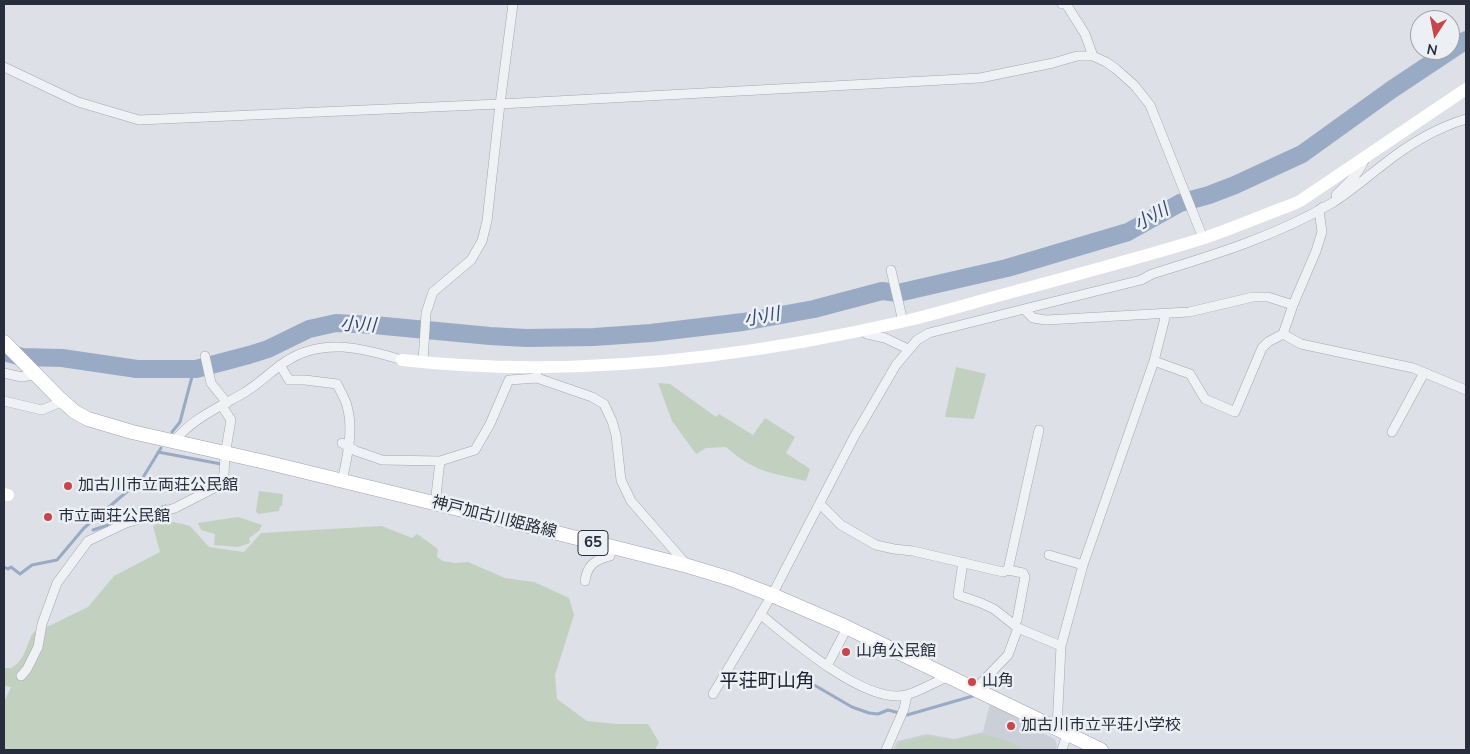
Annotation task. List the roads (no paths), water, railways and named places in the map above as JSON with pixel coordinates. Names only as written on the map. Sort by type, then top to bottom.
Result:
[{"type":"main road","name":"神戸加古川姫路線","points":[[4,342],[63,401],[75,412],[88,419],[132,432],[688,566],[730,579],[848,628],[946,677],[1101,750]]},
{"type":"street","points":[[423,362],[426,313],[434,292],[471,260],[482,241],[487,220],[513,4]]},
{"type":"street","points":[[1062,4],[1066,4],[1085,34],[1093,56]]},
{"type":"street","points":[[4,67],[78,102],[139,120],[500,104],[980,78],[1053,63],[1077,56],[1093,56],[1120,72],[1134,85],[1150,105],[1203,238]]},
{"type":"street","points":[[174,442],[182,430],[248,391],[280,365],[298,354],[334,346],[365,349],[402,360],[537,372],[731,353],[903,322],[1203,238],[1300,201],[1463,94]]},
{"type":"street","points":[[713,694],[772,595],[854,437],[896,365],[917,340],[929,333],[1140,280],[1152,274],[1278,231],[1319,210],[1356,186],[1399,153],[1446,125],[1466,119]]},
{"type":"street","points":[[1319,210],[1352,179],[1362,166],[1365,157]]},
{"type":"street","points":[[1154,361],[1190,374],[1205,400],[1235,412],[1262,348],[1268,342],[1283,334],[1322,232],[1319,210]]},
{"type":"street","points":[[891,270],[903,322]]},
{"type":"street","points":[[1024,309],[1032,318],[1046,320],[1166,314],[1209,309],[1253,297],[1268,297],[1293,304]]},
{"type":"street","points":[[1062,750],[1061,646],[1083,565],[1154,361],[1166,314]]},
{"type":"street","points":[[862,330],[867,334],[885,338],[908,349]]},
{"type":"street","points":[[1283,334],[1301,344],[1391,363],[1424,373],[1466,390]]},
{"type":"street","points":[[21,676],[27,669],[38,647],[42,624],[57,583],[88,541],[126,523],[175,508],[216,487],[224,474],[225,453],[231,420],[211,383],[205,356]]},
{"type":"street","points":[[280,365],[289,380],[337,384],[347,405],[346,445],[342,482]]},
{"type":"street","points":[[346,445],[382,460],[440,461],[475,450],[498,407],[508,380],[537,372],[592,396],[604,404],[616,435],[621,480],[631,501],[688,566]]},
{"type":"street","points":[[1392,432],[1424,373]]},
{"type":"street","points":[[4,374],[28,377],[37,374]]},
{"type":"street","points":[[4,401],[42,410],[63,401]]},
{"type":"street","points":[[1008,570],[1039,430]]},
{"type":"street","points":[[435,504],[440,461]]},
{"type":"street","points":[[820,504],[841,525],[876,545],[913,551],[1003,572],[1008,570],[1022,574],[1025,577],[1016,626],[1008,655],[981,683],[977,691]]},
{"type":"street","points":[[585,581],[589,567],[598,559],[610,556],[611,547]]},
{"type":"street","points":[[1049,555],[1083,565]]},
{"type":"street","points":[[963,562],[958,595],[994,609],[1016,626],[1061,646]]},
{"type":"street","points":[[760,614],[814,658],[865,688],[886,695],[907,695],[946,677]]},
{"type":"street","points":[[827,666],[848,628]]},
{"type":"street","points":[[886,750],[902,713],[907,695]]},
{"type":"waterway","name":"小川","points":[[4,352],[22,357],[62,358],[137,369],[196,369],[268,349],[309,329],[336,323],[526,338],[594,337],[651,333],[743,322],[814,309],[882,291],[898,293],[1007,268],[1128,232],[1180,203],[1235,185],[1302,154],[1391,90],[1466,40]]},
{"type":"waterway","points":[[172,432],[180,422],[194,369]]},
{"type":"waterway","points":[[4,567],[8,569],[11,567],[20,574],[32,565],[57,560],[84,528],[142,479],[161,448]]},
{"type":"waterway","points":[[158,452],[221,464]]},
{"type":"waterway","points":[[141,514],[166,506]]},
{"type":"waterway","points":[[93,530],[123,520]]},
{"type":"waterway","points":[[809,682],[852,707],[878,714],[888,710],[907,715],[973,696]]},
{"type":"place","name":"加古川市立両荘公民館","points":[[68,486]]},
{"type":"place","name":"市立両荘公民館","points":[[48,517]]},
{"type":"place","name":"山角公民館","points":[[846,652]]},
{"type":"place","name":"山角","points":[[972,682]]},
{"type":"place","name":"加古川市立平荘小学校","points":[[1011,726]]},
{"type":"district","name":"平荘町山角","points":[[767,682]]}]
